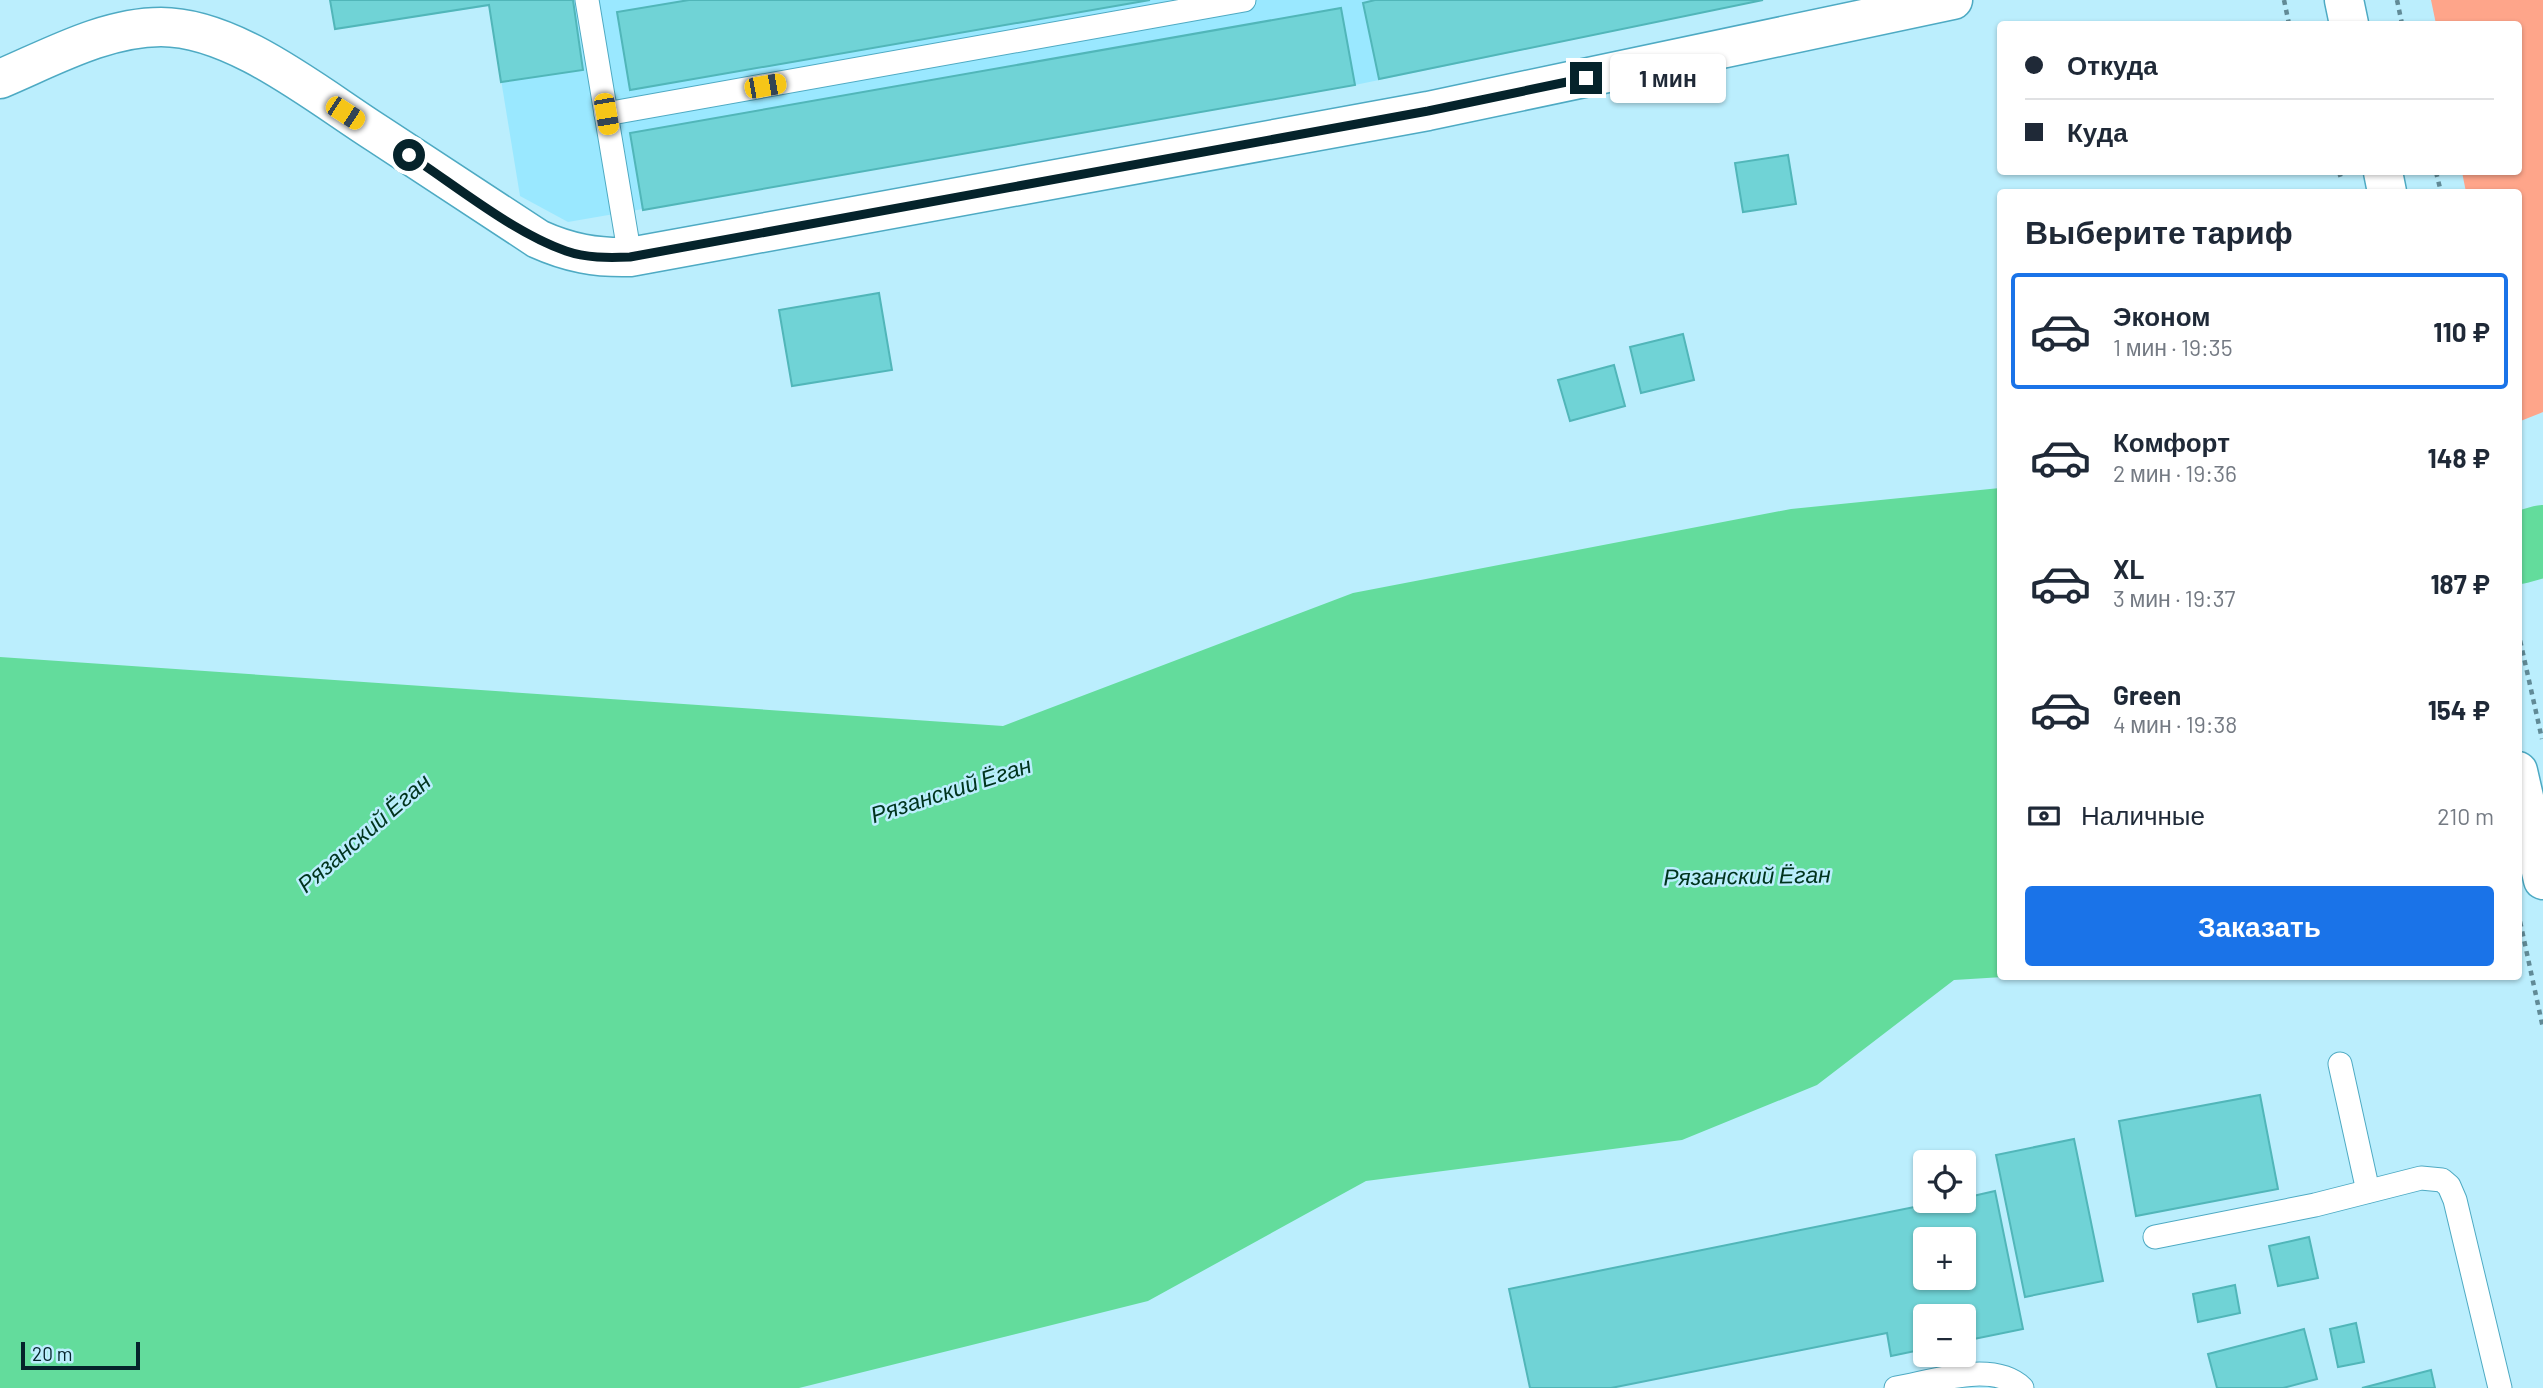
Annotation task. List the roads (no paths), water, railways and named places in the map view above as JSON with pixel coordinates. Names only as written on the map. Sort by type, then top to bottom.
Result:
[{"type":"street","points":[[0,79],[87,42],[120,33],[162,27],[202,34],[249,53],[281,72],[538,239],[568,252],[602,258],[630,257],[1428,111],[1953,0]]},
{"type":"street","points":[[2344,0],[2348,21]]},
{"type":"street","points":[[2522,788],[2543,880]]},
{"type":"lane","points":[[587,0],[630,257]]},
{"type":"lane","points":[[606,114],[1244,0]]},
{"type":"lane","points":[[2340,1064],[2368,1191]]},
{"type":"lane","points":[[2155,1237],[2431,1177],[2449,1186],[2500,1388]]},
{"type":"lane","points":[[1896,1388],[1981,1374],[2013,1379],[2022,1388]]},
{"type":"water","points":[[1997,488],[1997,977],[1954,980],[1817,1085],[1682,1140],[1366,1181],[1148,1301],[799,1388],[0,1388],[0,657],[1003,726],[1353,593],[1791,509]]},
{"type":"waterway","name":"Рязанский Ёган","points":[[2522,547],[2543,541]]}]
